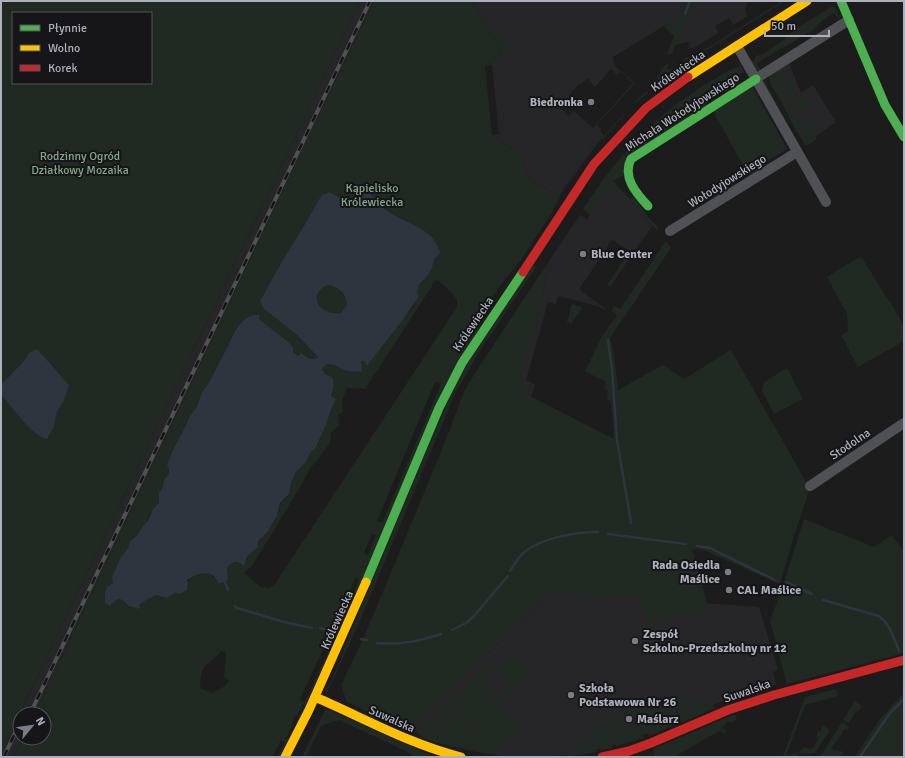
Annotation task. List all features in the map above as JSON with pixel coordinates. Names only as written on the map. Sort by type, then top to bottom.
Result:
[{"type":"street","name":"Królewiecka","points":[[285,757],[315,697],[358,602],[439,408],[462,362],[594,164],[646,108],[682,80],[807,1]]},
{"type":"street","points":[[841,1],[885,104],[904,137]]},
{"type":"street","name":"Michała Wołodyjowskiego","points":[[648,206],[635,191],[627,170],[628,163],[636,155],[848,20]]},
{"type":"street","points":[[737,46],[758,78],[797,152],[826,202]]},
{"type":"street","name":"Wołodyjowskiego","points":[[670,232],[797,152]]},
{"type":"street","name":"Stodolna","points":[[810,486],[904,423]]},
{"type":"street","name":"Suwalska","points":[[602,757],[630,754],[651,743],[728,710],[774,694],[904,660]]},
{"type":"street","name":"Suwalska","points":[[315,697],[406,739],[431,749],[461,757]]},
{"type":"shaded area","points":[[360,1],[374,1],[311,130],[39,706],[23,706]]},
{"type":"shaded area","points":[[472,1],[687,1],[682,14],[692,1],[748,1],[745,10],[748,16],[733,25],[729,18],[715,26],[719,33],[695,47],[688,49],[690,43],[688,42],[675,45],[672,54],[667,54],[674,36],[664,26],[613,57],[615,66],[635,83],[597,125],[602,130],[600,131],[604,135],[598,143],[595,141],[593,142],[595,144],[558,197],[527,176],[523,158],[492,135],[499,134],[492,65],[485,66],[502,53]],"holes":[[[611,69],[617,75],[621,72],[633,83],[593,128],[574,111],[569,116],[560,108],[580,83],[582,84],[588,78],[595,87]]]},
{"type":"shaded area","points":[[789,63],[801,93],[813,85],[836,122],[806,143],[770,80],[773,73]]},
{"type":"shaded area","points":[[356,184],[364,189],[386,210],[426,232],[437,244],[440,253],[434,259],[433,266],[427,276],[419,284],[417,293],[419,296],[402,321],[367,366],[364,361],[361,361],[362,371],[347,371],[330,364],[324,366],[322,370],[325,374],[332,377],[334,384],[331,396],[336,399],[326,425],[316,447],[310,453],[306,462],[296,472],[291,483],[289,494],[280,503],[277,516],[268,531],[258,542],[258,547],[247,557],[244,566],[237,562],[231,564],[227,568],[228,579],[221,583],[218,583],[216,578],[209,574],[204,573],[195,575],[187,580],[187,590],[180,594],[175,593],[167,598],[156,595],[139,605],[140,608],[138,609],[129,606],[119,599],[110,606],[105,603],[105,592],[107,587],[113,583],[112,577],[114,572],[121,557],[128,548],[130,541],[138,534],[148,521],[153,509],[159,503],[159,493],[162,489],[164,480],[169,473],[167,465],[172,452],[188,419],[197,406],[202,392],[208,384],[240,324],[248,317],[259,315],[259,319],[286,340],[293,347],[293,352],[298,356],[301,353],[311,359],[318,357],[297,335],[264,309],[260,301],[322,195],[329,192],[341,198],[353,200],[357,192],[351,187]],"holes":[[[330,285],[342,292],[346,301],[347,305],[341,313],[328,312],[319,306],[317,301],[319,291],[325,286]]]},
{"type":"shaded area","points":[[611,185],[652,226],[633,253],[612,240],[580,288],[581,291],[605,308],[604,310],[597,306],[558,296],[556,304],[548,302],[526,380],[535,385],[531,397],[527,395],[519,376],[543,293],[549,261],[580,215],[587,219],[601,197]]},
{"type":"shaded area","points":[[37,349],[69,385],[64,401],[57,411],[54,426],[47,439],[41,437],[28,427],[1,394],[1,385],[25,360],[29,353]]},
{"type":"shaded area","name":"Zespół Szkolno-Przedszkolny nr 12","points":[[692,549],[707,603],[759,607],[778,670],[773,672],[776,685],[739,694],[627,742],[582,753],[555,756],[502,756],[449,746],[423,738],[412,727],[551,592],[559,592]]},
{"type":"shaded area","points":[[12,730],[12,746],[19,746],[14,757],[1,757],[1,753]]},
{"type":"green space","name":"Rodzinny Ogród Działkowy Mozaika","points":[[1,1],[360,1],[23,706],[12,706],[12,730],[1,753]]},
{"type":"green space","name":"Kąpielisko Królewiecka","points":[[374,1],[472,1],[502,53],[485,66],[492,135],[523,158],[527,176],[558,197],[595,144],[593,142],[595,141],[598,143],[564,189],[551,214],[521,260],[502,283],[486,307],[487,308],[479,328],[345,621],[305,705],[303,704],[292,722],[293,724],[286,738],[288,739],[279,757],[277,757],[285,742],[281,740],[272,757],[14,757],[19,746],[52,746],[52,706],[39,706],[311,130]],"holes":[[[329,192],[341,198],[434,263],[428,274],[419,284],[414,305],[368,365],[364,361],[361,361],[360,372],[347,371],[330,364],[324,366],[322,370],[325,374],[332,377],[331,396],[336,399],[326,425],[318,444],[310,453],[306,462],[296,472],[291,483],[288,497],[281,504],[274,522],[258,546],[248,557],[244,566],[237,562],[231,564],[227,568],[225,582],[222,583],[206,572],[196,575],[190,579],[180,594],[175,593],[167,598],[156,595],[139,605],[119,599],[110,606],[106,603],[106,592],[108,587],[113,583],[112,577],[121,557],[128,548],[132,538],[138,534],[159,503],[159,493],[162,489],[164,480],[169,473],[167,465],[172,452],[233,334],[243,320],[253,315],[259,315],[259,319],[286,340],[293,352],[298,356],[301,353],[312,359],[318,357],[297,335],[264,309],[260,301],[318,201],[325,193]],[[436,280],[442,284],[457,300],[457,307],[275,584],[269,588],[261,587],[244,573],[251,567],[309,470],[325,450],[331,440],[332,432],[339,426],[338,415],[343,411],[342,401],[347,388],[365,389]],[[435,382],[441,384],[382,523],[377,521]],[[372,534],[376,535],[368,555],[364,553]],[[355,578],[359,579],[344,618],[340,617]],[[327,641],[334,641],[305,701],[303,702],[300,699]],[[221,651],[226,652],[224,677],[229,681],[225,686],[212,693],[200,688],[201,676],[205,666]]]},
{"type":"green space","points":[[687,1],[694,1],[679,43],[681,44],[675,45],[672,54],[668,55],[667,54],[674,36],[664,26],[682,15]]},
{"type":"green space","points":[[782,1],[785,1],[682,66],[655,86],[662,68],[669,62],[667,69],[678,67],[685,58],[698,54]]},
{"type":"green space","points":[[831,7],[835,7],[840,19],[833,13],[813,30],[757,63],[761,71],[756,69],[751,62],[756,56],[763,54],[784,40],[794,30]]},
{"type":"green space","points":[[500,32],[508,44],[509,49],[504,52],[494,37]]},
{"type":"green space","points":[[741,66],[744,72],[717,86],[702,98],[707,106],[628,157],[625,153],[645,131],[667,112],[703,86],[728,71]]},
{"type":"green space","points":[[780,67],[782,69],[786,104],[795,117],[801,122],[810,126],[816,135],[816,140],[806,146],[769,80],[770,74]]},
{"type":"green space","points":[[787,79],[793,88],[796,97],[809,100],[812,108],[800,113],[790,103],[786,84]]},
{"type":"green space","points":[[764,81],[766,82],[794,135],[764,84]]},
{"type":"green space","points":[[752,86],[787,149],[763,164],[765,167],[749,177],[713,111]]},
{"type":"green space","points":[[647,91],[648,93],[634,104],[603,139],[601,139],[641,96]]},
{"type":"green space","points":[[623,154],[627,158],[624,175],[613,181],[630,199],[634,196],[647,216],[658,227],[657,230],[611,186],[601,197],[590,215],[583,209]]},
{"type":"green space","points":[[666,241],[671,248],[610,338],[614,354],[618,390],[663,365],[684,379],[731,350],[809,487],[809,492],[794,535],[780,584],[703,550],[692,549],[708,608],[647,623],[641,598],[551,592],[408,731],[347,702],[341,685],[364,637],[447,437],[464,391],[549,261],[543,293],[520,376],[528,395],[614,439],[611,402],[607,399],[608,391],[604,389],[606,382],[585,371],[602,336],[617,315],[611,311],[614,306],[620,309]]},
{"type":"green space","points":[[861,256],[891,303],[904,327],[904,341],[858,367],[841,335],[848,331],[847,314],[827,277]]},
{"type":"green space","points":[[626,257],[629,259],[610,287],[607,285]]},
{"type":"green space","points":[[533,265],[536,267],[478,354],[455,394],[362,616],[326,695],[325,689],[330,683],[341,658],[340,657],[428,447],[461,373]]},
{"type":"green space","points":[[330,285],[340,290],[346,298],[348,305],[341,313],[328,312],[319,306],[317,301],[319,291],[325,286]]},
{"type":"green space","points":[[572,304],[581,307],[581,310],[571,324],[567,322]]},
{"type":"green space","points":[[787,368],[803,399],[774,414],[762,391],[764,382]]},
{"type":"green space","points":[[804,519],[874,547],[892,535],[904,552],[904,653],[787,684],[770,621],[783,586]]},
{"type":"green space","points":[[513,655],[530,673],[510,693],[507,689],[513,683],[499,669]]},
{"type":"green space","points":[[487,664],[493,670],[424,737],[418,731]]},
{"type":"green space","points":[[485,679],[493,687],[492,689],[510,708],[508,710],[480,684]]},
{"type":"green space","points":[[478,687],[519,729],[495,752],[454,710]]},
{"type":"green space","points":[[836,689],[838,696],[805,705],[786,756],[797,754],[797,757],[783,757],[805,697]]},
{"type":"green space","points":[[904,693],[904,757],[855,757],[880,719]]},
{"type":"green space","points":[[670,700],[676,724],[650,736],[623,718],[619,712],[637,705]]},
{"type":"green space","points":[[674,700],[702,703],[715,708],[681,723]]},
{"type":"green space","points":[[855,701],[862,706],[858,712],[856,711],[849,723],[843,720]]},
{"type":"green space","points":[[327,709],[435,757],[412,757],[412,754],[339,720],[321,726],[306,757],[302,757],[325,710]]},
{"type":"green space","points":[[735,714],[737,718],[733,723],[727,721],[722,728],[727,731],[724,735],[721,730],[674,757],[655,757],[653,749]]},
{"type":"green space","points":[[452,715],[459,717],[495,754],[449,746],[427,739],[447,718]]},
{"type":"green space","points":[[603,720],[610,735],[612,748],[601,750],[588,731]]},
{"type":"green space","points":[[619,720],[644,738],[616,746],[612,723]]},
{"type":"green space","points":[[842,722],[849,727],[847,730],[845,729],[831,749],[844,752],[840,757],[820,757]]},
{"type":"green space","points":[[823,725],[830,730],[815,753],[799,754],[803,747],[811,749],[812,747],[814,748],[818,738],[816,737],[818,731],[820,732]]},
{"type":"green space","points":[[585,734],[597,752],[565,757]]},
{"type":"waterway","points":[[685,14],[690,1]]},
{"type":"waterway","points":[[608,340],[612,370],[617,440],[631,523]]},
{"type":"waterway","points":[[510,571],[523,553],[539,543],[568,535],[598,532]]},
{"type":"waterway","points":[[608,534],[686,544]]},
{"type":"waterway","points":[[697,546],[710,548],[775,580]]},
{"type":"waterway","points":[[452,630],[466,623],[474,616],[508,576]]},
{"type":"waterway","points":[[225,582],[228,590]]},
{"type":"waterway","points":[[786,582],[812,594]]},
{"type":"waterway","points":[[823,600],[879,616],[889,627],[899,651]]},
{"type":"waterway","points":[[235,606],[237,608],[284,622],[312,628]]},
{"type":"waterway","points":[[320,628],[335,632]]},
{"type":"waterway","points":[[377,643],[410,642],[441,634]]},
{"type":"waterway","points":[[361,639],[367,640]]},
{"type":"waterway","points":[[860,757],[890,713],[904,699]]},
{"type":"railway","points":[[34,706],[370,1]]},
{"type":"railway","points":[[4,757],[12,740]]},
{"type":"traffic: fast","points":[[841,1],[885,105],[904,137]]},
{"type":"traffic: fast","points":[[648,206],[639,196],[629,178],[628,172],[631,159],[756,79]]},
{"type":"traffic: fast","points":[[366,582],[439,408],[462,363],[523,272]]},
{"type":"traffic: slow","points":[[688,77],[807,1]]},
{"type":"traffic: slow","points":[[285,757],[309,710],[366,582]]},
{"type":"traffic: slow","points":[[315,697],[405,738],[442,752],[461,757]]},
{"type":"traffic: jam","points":[[523,272],[594,164],[646,108],[688,77]]},
{"type":"traffic: jam","points":[[602,757],[629,751],[728,710],[774,695],[904,660]]},
{"type":"place","name":"Biedronka","points":[[591,102]]},
{"type":"place","name":"Blue Center","points":[[583,254]]},
{"type":"place","name":"Rada Osiedla Maślice","points":[[728,572]]},
{"type":"place","name":"CAL Maślice","points":[[729,590]]},
{"type":"place","name":"Zespół Szkolno-Przedszkolny nr 12","points":[[635,641]]},
{"type":"place","name":"Szkoła Podstawowa Nr 26","points":[[571,695]]},
{"type":"place","name":"Maślarz","points":[[629,719]]}]
